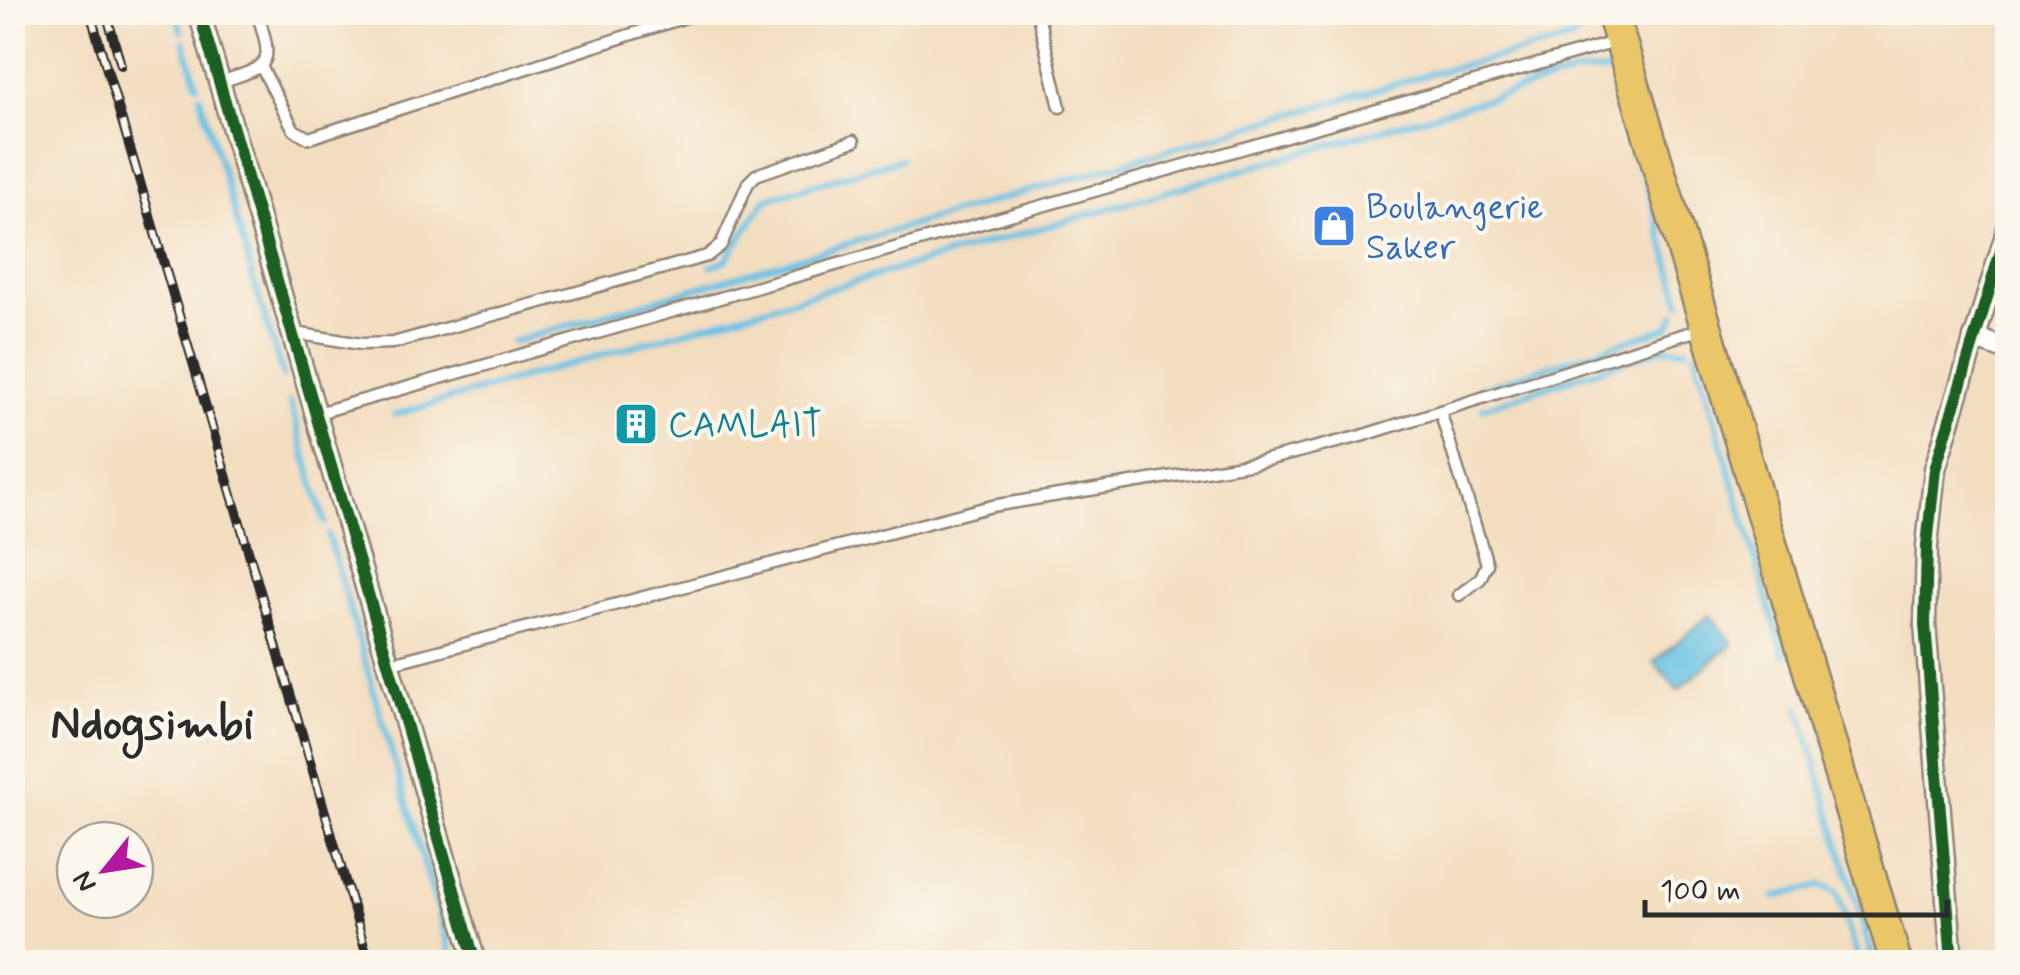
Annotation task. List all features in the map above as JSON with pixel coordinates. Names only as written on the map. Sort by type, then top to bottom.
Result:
[{"type":"main road","points":[[1616,26],[1896,962]]},
{"type":"street","points":[[199,12],[296,333],[475,962]]},
{"type":"street","points":[[1952,962],[1925,624],[1926,546],[1935,469],[2008,228]]},
{"type":"street","points":[[1974,338],[2008,350]]},
{"type":"lane","points":[[220,82],[262,68],[270,51],[257,12]]},
{"type":"lane","points":[[262,68],[294,130],[309,138],[701,12]]},
{"type":"lane","points":[[1037,12],[1060,107]]},
{"type":"lane","points":[[318,413],[1616,26]]},
{"type":"lane","points":[[296,333],[361,344],[393,343],[707,256],[722,245],[748,182],[756,175],[854,141]]},
{"type":"lane","points":[[388,664],[917,524],[1036,498],[1254,463],[1707,327]]},
{"type":"lane","points":[[1440,410],[1487,564],[1480,578],[1459,595]]},
{"type":"water","points":[[1710,615],[1733,643],[1678,690],[1654,662]]},
{"type":"waterway","points":[[176,12],[182,32]]},
{"type":"waterway","points":[[512,342],[1432,73],[1570,40],[1596,21]]},
{"type":"waterway","points":[[184,41],[197,84]]},
{"type":"waterway","points":[[394,415],[1581,72],[1614,72],[1681,302]]},
{"type":"waterway","points":[[200,95],[217,153]]},
{"type":"waterway","points":[[219,159],[250,267]]},
{"type":"waterway","points":[[711,266],[726,260],[766,199],[901,159]]},
{"type":"waterway","points":[[251,273],[283,376]]},
{"type":"waterway","points":[[1479,389],[1669,327],[1676,313]]},
{"type":"waterway","points":[[1482,408],[1663,348],[1686,349]]},
{"type":"waterway","points":[[1695,352],[1784,656]]},
{"type":"waterway","points":[[290,402],[325,523]]},
{"type":"waterway","points":[[328,535],[453,962]]},
{"type":"waterway","points":[[1799,707],[1874,962]]},
{"type":"waterway","points":[[1775,897],[1822,885],[1837,892],[1859,962]]},
{"type":"railway","points":[[90,12],[369,962]]},
{"type":"railway","points":[[106,12],[121,65]]},
{"type":"cycle path","points":[[199,12],[475,962]]},
{"type":"cycle path","points":[[1952,962],[1925,624],[1927,546],[1935,469],[2008,228]]},
{"type":"place","name":"Boulangerie Saker","points":[[1334,226]]},
{"type":"place","name":"CAMLAIT","points":[[636,424]]},
{"type":"district","name":"Ndogsimbi","points":[[152,722]]}]
